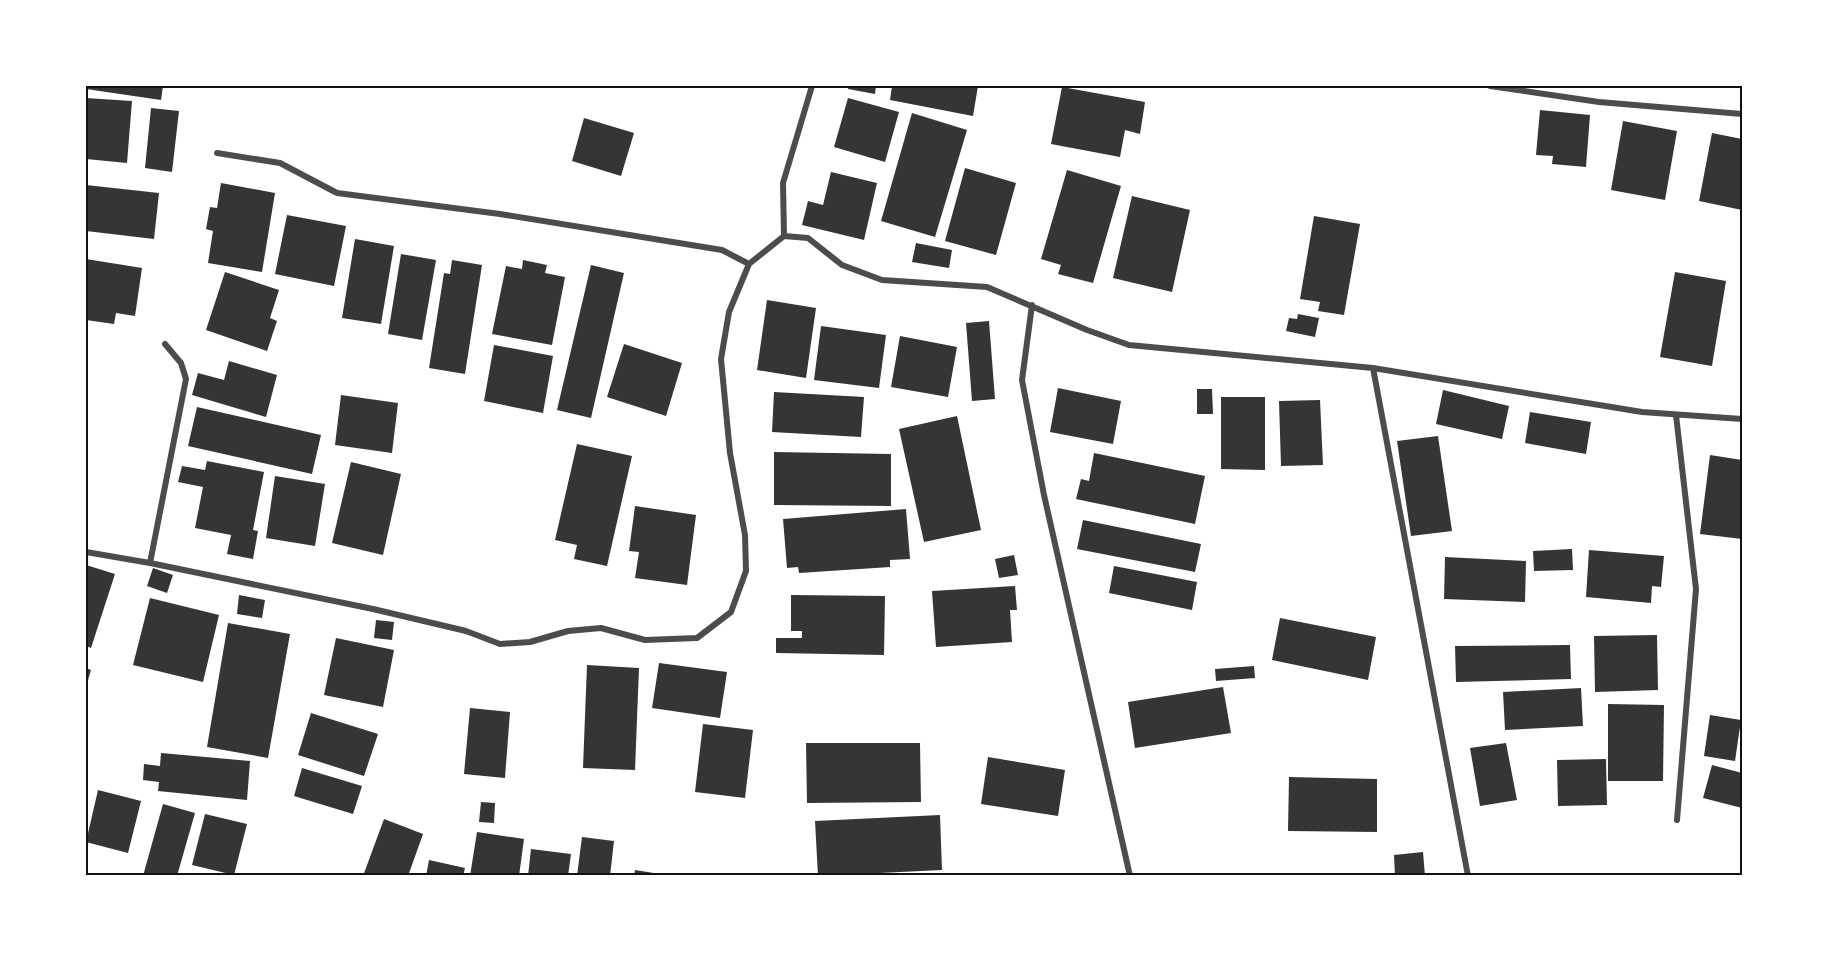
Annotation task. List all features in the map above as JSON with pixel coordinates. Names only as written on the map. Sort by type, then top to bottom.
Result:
[{"type":"street","points":[[784,236],[783,183],[812,86]]},
{"type":"street","points":[[1490,86],[1599,102],[1743,114]]},
{"type":"street","points":[[217,153],[280,163],[337,193],[500,214],[722,250],[749,264]]},
{"type":"street","points":[[86,552],[373,609],[466,631],[500,644],[530,642],[568,631],[601,628],[645,640],[697,638],[731,612],[746,571],[745,535],[730,453],[721,359],[729,312],[749,264],[784,236],[808,238],[842,265],[882,280],[987,287],[1087,330],[1129,345],[1373,368],[1642,412],[1743,419]]},
{"type":"street","points":[[1032,305],[1022,380],[1044,495],[1130,876]]},
{"type":"street","points":[[150,563],[186,379],[181,363],[165,344]]},
{"type":"street","points":[[1373,368],[1467,876]]},
{"type":"street","points":[[1676,415],[1696,589],[1677,820]]},
{"type":"building","points":[[86,86],[163,86],[161,100],[86,89]]},
{"type":"building","points":[[848,86],[876,86],[875,94],[848,89]]},
{"type":"building","points":[[892,86],[978,86],[973,116],[890,100]]},
{"type":"building","points":[[1062,87],[1145,102],[1140,134],[1125,130],[1120,157],[1051,144]]},
{"type":"building","points":[[86,98],[132,101],[127,163],[86,159]]},
{"type":"building","points":[[848,98],[899,112],[885,162],[834,147]]},
{"type":"building","points":[[151,108],[179,111],[172,172],[145,168]]},
{"type":"building","points":[[1540,110],[1590,115],[1586,167],[1552,164],[1553,156],[1536,155]]},
{"type":"building","points":[[912,113],[967,130],[935,237],[881,221]]},
{"type":"building","points":[[584,118],[634,133],[621,176],[572,161]]},
{"type":"building","points":[[1623,121],[1677,131],[1665,200],[1611,190]]},
{"type":"building","points":[[1712,133],[1742,139],[1742,210],[1699,201]]},
{"type":"building","points":[[965,168],[1016,183],[996,255],[945,241]]},
{"type":"building","points":[[1067,170],[1121,186],[1093,283],[1058,274],[1061,265],[1041,259]]},
{"type":"building","points":[[831,172],[877,183],[864,240],[802,225],[808,201],[823,205]]},
{"type":"building","points":[[221,183],[275,193],[262,272],[208,263],[213,231],[206,229],[210,207],[217,208]]},
{"type":"building","points":[[86,185],[159,193],[154,239],[86,231]]},
{"type":"building","points":[[1132,196],[1190,210],[1172,292],[1113,278]]},
{"type":"building","points":[[287,215],[346,226],[334,286],[275,274]]},
{"type":"building","points":[[1314,216],[1360,224],[1344,315],[1318,311],[1320,302],[1300,299]]},
{"type":"building","points":[[355,239],[394,246],[381,324],[342,318]]},
{"type":"building","points":[[916,243],[952,250],[949,268],[912,262]]},
{"type":"building","points":[[401,254],[436,260],[422,340],[388,334]]},
{"type":"building","points":[[86,259],[142,268],[135,316],[116,313],[114,324],[86,320]]},
{"type":"building","points":[[452,260],[482,265],[465,374],[429,368],[444,273],[450,274]]},
{"type":"building","points":[[523,260],[547,265],[545,273],[565,277],[552,345],[492,334],[506,266],[522,269]]},
{"type":"building","points":[[591,265],[624,273],[591,418],[557,410]]},
{"type":"building","points":[[225,272],[279,290],[270,318],[277,321],[267,351],[206,330]]},
{"type":"building","points":[[1675,272],[1726,281],[1712,366],[1660,357]]},
{"type":"building","points":[[767,300],[816,308],[806,378],[757,370]]},
{"type":"building","points":[[1298,314],[1319,318],[1315,337],[1286,331],[1289,318],[1297,319]]},
{"type":"building","points":[[989,321],[995,399],[972,401],[966,323]]},
{"type":"building","points":[[821,326],[886,335],[879,388],[814,380]]},
{"type":"building","points":[[900,336],[957,347],[948,397],[891,387]]},
{"type":"building","points":[[624,344],[682,363],[666,416],[607,397]]},
{"type":"building","points":[[494,345],[553,356],[543,413],[484,401]]},
{"type":"building","points":[[229,361],[277,375],[266,417],[192,395],[198,373],[224,380]]},
{"type":"building","points":[[1058,388],[1121,401],[1113,444],[1050,432]]},
{"type":"building","points":[[1197,389],[1212,389],[1213,414],[1197,414]]},
{"type":"building","points":[[1443,390],[1509,406],[1502,439],[1436,424]]},
{"type":"building","points":[[774,392],[864,397],[861,437],[772,432]]},
{"type":"building","points":[[341,395],[398,403],[392,453],[335,445]]},
{"type":"building","points":[[1221,397],[1265,397],[1265,470],[1221,469]]},
{"type":"building","points":[[1320,400],[1323,465],[1281,466],[1279,401]]},
{"type":"building","points":[[197,407],[321,435],[312,474],[188,446]]},
{"type":"building","points":[[1530,412],[1591,422],[1586,454],[1525,443]]},
{"type":"building","points":[[957,416],[981,530],[924,542],[899,429]]},
{"type":"building","points":[[1438,436],[1452,531],[1411,536],[1397,441]]},
{"type":"building","points":[[577,444],[632,456],[607,566],[574,559],[577,545],[555,540]]},
{"type":"building","points":[[774,452],[891,454],[891,506],[774,505]]},
{"type":"building","points":[[1094,453],[1205,476],[1195,524],[1076,499],[1081,479],[1089,481]]},
{"type":"building","points":[[1710,455],[1742,460],[1742,539],[1700,534]]},
{"type":"building","points":[[207,461],[264,472],[253,530],[258,531],[253,559],[227,554],[231,535],[195,528],[203,487],[178,482],[182,466],[205,470]]},
{"type":"building","points":[[351,462],[401,474],[383,555],[332,543]]},
{"type":"building","points":[[275,476],[325,484],[315,546],[266,538]]},
{"type":"building","points":[[635,506],[696,515],[687,585],[635,578],[639,552],[629,551]]},
{"type":"building","points":[[906,509],[910,559],[890,560],[890,567],[799,573],[798,567],[787,568],[783,519]]},
{"type":"building","points":[[1083,520],[1201,544],[1195,572],[1077,549]]},
{"type":"building","points":[[1572,549],[1573,570],[1534,571],[1533,551]]},
{"type":"building","points":[[1589,550],[1664,556],[1661,587],[1652,586],[1651,603],[1586,597]]},
{"type":"building","points":[[1014,555],[1018,575],[999,578],[995,559]]},
{"type":"building","points":[[1445,557],[1526,561],[1525,602],[1444,599]]},
{"type":"building","points":[[86,565],[115,574],[91,648],[86,646]]},
{"type":"building","points":[[1114,566],[1197,582],[1192,610],[1109,593]]},
{"type":"building","points":[[153,568],[173,575],[167,593],[147,586]]},
{"type":"building","points":[[1015,586],[1017,610],[1010,610],[1012,642],[936,647],[932,591]]},
{"type":"building","points":[[239,595],[265,600],[262,618],[237,614]]},
{"type":"building","points":[[791,595],[885,596],[884,655],[776,653],[776,638],[802,638],[802,631],[791,631]]},
{"type":"building","points":[[150,598],[219,615],[203,682],[133,665]]},
{"type":"building","points":[[1280,618],[1376,637],[1368,680],[1272,660]]},
{"type":"building","points":[[376,620],[394,622],[392,640],[374,638]]},
{"type":"building","points":[[228,623],[290,634],[268,758],[207,747]]},
{"type":"building","points":[[1657,635],[1658,690],[1595,692],[1594,636]]},
{"type":"building","points":[[336,638],[394,650],[383,707],[324,695]]},
{"type":"building","points":[[1570,645],[1571,679],[1456,682],[1455,646]]},
{"type":"building","points":[[659,663],[727,672],[720,718],[652,708]]},
{"type":"building","points":[[587,665],[639,668],[635,770],[583,768]]},
{"type":"building","points":[[1254,666],[1255,678],[1216,681],[1215,669]]},
{"type":"building","points":[[86,668],[91,670],[86,687]]},
{"type":"building","points":[[1223,687],[1231,733],[1135,748],[1128,702]]},
{"type":"building","points":[[1581,688],[1583,726],[1505,730],[1503,692]]},
{"type":"building","points":[[1608,704],[1664,705],[1663,781],[1608,781]]},
{"type":"building","points":[[470,708],[510,712],[505,778],[464,774]]},
{"type":"building","points":[[311,713],[378,734],[364,776],[298,755]]},
{"type":"building","points":[[1710,715],[1741,720],[1735,761],[1704,756]]},
{"type":"building","points":[[703,724],[753,730],[745,798],[695,792]]},
{"type":"building","points":[[806,743],[920,743],[921,802],[807,803]]},
{"type":"building","points":[[1506,743],[1517,800],[1480,806],[1470,748]]},
{"type":"building","points":[[161,753],[250,761],[247,800],[158,791],[159,782],[143,780],[144,764],[160,766]]},
{"type":"building","points":[[988,757],[1065,770],[1058,816],[981,804]]},
{"type":"building","points":[[1606,759],[1607,805],[1558,806],[1557,760]]},
{"type":"building","points":[[1712,765],[1742,773],[1742,808],[1703,798]]},
{"type":"building","points":[[302,768],[362,786],[353,814],[294,796]]},
{"type":"building","points":[[1289,777],[1377,779],[1377,832],[1288,831]]},
{"type":"building","points":[[98,790],[141,801],[128,853],[86,842]]},
{"type":"building","points":[[481,802],[495,803],[494,823],[479,822]]},
{"type":"building","points":[[163,804],[195,813],[177,876],[143,876]]},
{"type":"building","points":[[205,814],[247,824],[234,875],[192,865]]},
{"type":"building","points":[[940,815],[942,870],[818,876],[815,821]]},
{"type":"building","points":[[384,819],[423,834],[408,876],[363,876]]},
{"type":"building","points":[[477,832],[524,839],[519,876],[470,876]]},
{"type":"building","points":[[582,837],[614,841],[610,876],[577,876]]},
{"type":"building","points":[[531,849],[571,854],[568,876],[528,876]]},
{"type":"building","points":[[1423,852],[1425,876],[1395,876],[1394,855]]},
{"type":"building","points":[[429,860],[465,868],[463,876],[426,876]]},
{"type":"building","points":[[635,870],[660,874],[660,876],[634,876]]}]
